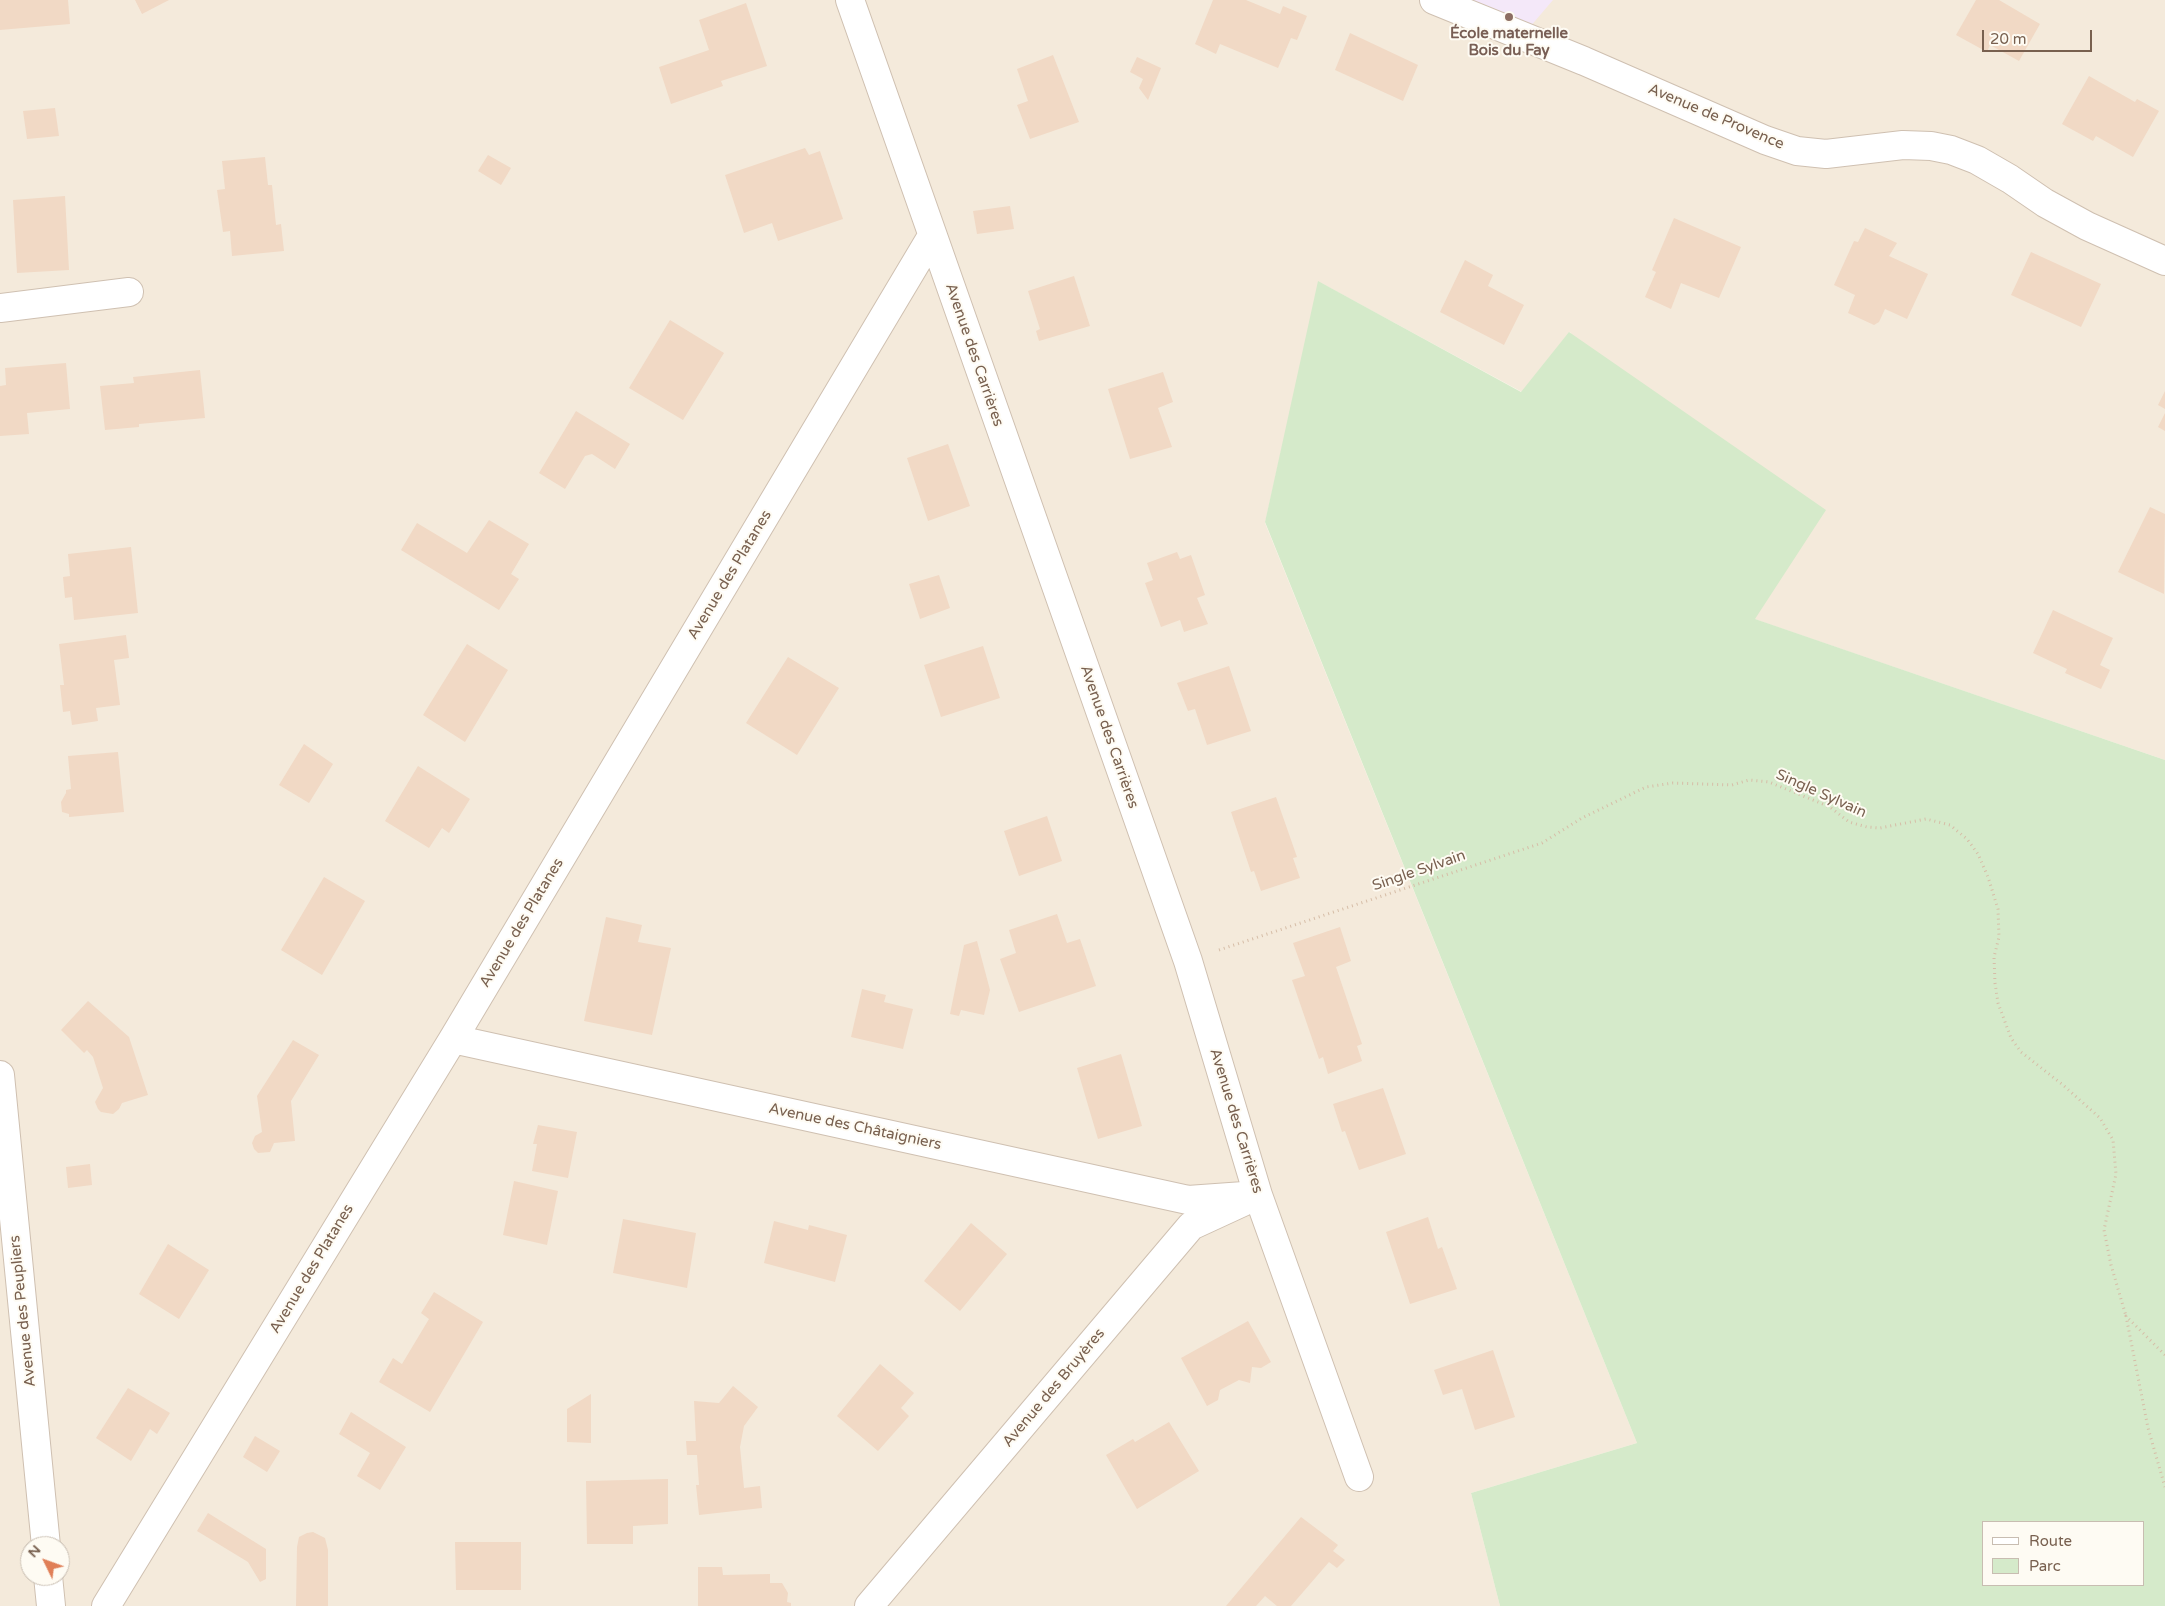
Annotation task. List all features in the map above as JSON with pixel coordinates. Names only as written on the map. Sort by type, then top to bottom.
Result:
[{"type":"street","name":"Avenue des Carrières","points":[[850,0],[1188,961],[1258,1195],[1359,1477]]},
{"type":"street","name":"Avenue de Provence","points":[[1434,0],[1584,60],[1765,140],[1797,151],[1826,154],[1903,145],[1951,150],[1985,165],[2087,226],[2165,261]]},
{"type":"street","name":"Avenue des Platanes","points":[[106,1606],[453,1039],[932,236]]},
{"type":"street","points":[[0,308],[129,292]]},
{"type":"street","name":"Avenue des Châtaigniers","points":[[453,1039],[1188,1200],[1258,1195]]},
{"type":"street","name":"Avenue des Peupliers","points":[[0,1076],[45,1536]]},
{"type":"street","name":"Avenue des Bruyères","points":[[869,1606],[1191,1226],[1258,1195]]},
{"type":"street","points":[[49,1586],[51,1606]]},
{"type":"path","name":"Single Sylvain","points":[[1188,961],[1542,843],[1582,818],[1646,787],[1673,782],[1732,785],[1749,780],[1768,782],[1830,807],[1849,822],[1866,827],[1880,828],[1926,819],[1950,825],[1967,839],[1978,854],[1988,876],[1998,909],[1999,937],[1994,957],[1995,983],[1998,1003],[2010,1038],[2021,1052],[2063,1085],[2100,1118],[2113,1140],[2116,1174],[2104,1230],[2111,1264],[2126,1316],[2148,1428],[2165,1487]]},
{"type":"path","points":[[2126,1316],[2165,1355]]},
{"type":"shaded area","points":[[0,0],[2165,0],[2165,760],[1754,619],[1570,332],[1522,392],[1319,282],[1265,523],[1637,1443],[1471,1493],[1500,1606],[0,1606]]},
{"type":"shaded area","name":"École maternelle Bois du Fay","points":[[1434,0],[1553,0],[1523,35]]},
{"type":"green space","points":[[1318,281],[1521,392],[1569,332],[1826,510],[1755,619],[2165,760],[2165,1606],[1500,1606],[1471,1493],[1637,1443],[1265,522]]},
{"type":"building","points":[[0,0],[68,0],[70,24],[0,30]]},
{"type":"building","points":[[135,0],[169,0],[142,14]]},
{"type":"building","points":[[1213,0],[1246,0],[1280,14],[1283,6],[1307,16],[1297,40],[1291,38],[1278,68],[1220,44],[1216,54],[1195,44]]},
{"type":"building","points":[[1976,0],[1999,0],[2040,24],[2019,61],[1990,45],[1987,52],[1956,35]]},
{"type":"building","points":[[746,3],[767,66],[721,81],[723,86],[671,104],[659,67],[709,50],[699,20]]},
{"type":"building","points":[[1350,33],[1418,65],[1403,101],[1335,70]]},
{"type":"building","points":[[1053,55],[1079,122],[1030,139],[1017,105],[1028,101],[1017,69]]},
{"type":"building","points":[[1137,57],[1161,68],[1148,100],[1139,88],[1143,79],[1130,72]]},
{"type":"building","points":[[2089,76],[2135,102],[2137,99],[2159,111],[2133,157],[2096,136],[2093,141],[2062,124]]},
{"type":"building","points":[[55,108],[59,136],[27,139],[23,111]]},
{"type":"building","points":[[805,148],[809,155],[820,151],[843,219],[778,241],[772,223],[744,233],[725,175]]},
{"type":"building","points":[[488,155],[511,168],[501,185],[478,171]]},
{"type":"building","points":[[265,157],[268,185],[272,185],[276,225],[281,224],[284,251],[232,256],[230,231],[223,232],[217,190],[225,189],[222,161]]},
{"type":"building","points":[[65,196],[69,270],[17,273],[13,200]]},
{"type":"building","points":[[1010,206],[1014,229],[977,234],[973,211]]},
{"type":"building","points":[[1674,218],[1741,247],[1719,298],[1681,283],[1671,309],[1645,297],[1656,272],[1652,270]]},
{"type":"building","points":[[1865,228],[1897,243],[1889,256],[1928,274],[1907,319],[1885,309],[1879,322],[1874,325],[1848,313],[1855,295],[1834,285],[1854,241],[1858,242]]},
{"type":"building","points":[[2031,252],[2101,284],[2081,327],[2011,295]]},
{"type":"building","points":[[1465,260],[1493,275],[1488,286],[1524,305],[1504,345],[1440,312]]},
{"type":"building","points":[[1074,276],[1090,326],[1039,341],[1036,331],[1040,329],[1028,291]]},
{"type":"building","points":[[670,320],[724,353],[683,420],[629,388]]},
{"type":"building","points":[[66,363],[70,409],[27,413],[29,434],[0,436],[0,386],[6,385],[5,368]]},
{"type":"building","points":[[200,370],[205,418],[139,424],[139,427],[105,430],[100,386],[134,383],[133,377]]},
{"type":"building","points":[[1163,372],[1173,402],[1158,408],[1172,447],[1130,459],[1108,389]]},
{"type":"building","points":[[2165,391],[2165,409],[2158,405]]},
{"type":"building","points":[[576,411],[630,444],[615,469],[592,454],[585,456],[565,489],[539,473]]},
{"type":"building","points":[[2165,413],[2165,431],[2158,427]]},
{"type":"building","points":[[948,444],[970,506],[928,521],[907,458]]},
{"type":"building","points":[[2150,507],[2165,514],[2164,594],[2118,572]]},
{"type":"building","points":[[489,520],[529,544],[511,574],[519,579],[499,610],[401,550],[417,523],[467,553]]},
{"type":"building","points":[[131,547],[138,613],[74,620],[72,597],[65,598],[63,577],[70,576],[68,554]]},
{"type":"building","points":[[1177,552],[1180,559],[1191,555],[1205,595],[1197,598],[1208,624],[1184,632],[1180,620],[1161,627],[1145,583],[1153,580],[1147,563]]},
{"type":"building","points":[[939,575],[950,608],[920,619],[909,584]]},
{"type":"building","points":[[2053,610],[2113,638],[2100,665],[2110,670],[2101,689],[2065,673],[2067,669],[2033,653]]},
{"type":"building","points":[[126,635],[129,658],[114,660],[120,705],[96,708],[98,721],[72,725],[70,711],[63,712],[60,685],[64,685],[59,644]]},
{"type":"building","points":[[467,644],[508,670],[465,742],[423,715]]},
{"type":"building","points":[[983,646],[1000,698],[941,717],[924,665]]},
{"type":"building","points":[[788,657],[839,688],[797,755],[746,723]]},
{"type":"building","points":[[1229,666],[1251,731],[1207,745],[1195,709],[1188,711],[1177,683]]},
{"type":"building","points":[[304,744],[333,764],[309,803],[279,785]]},
{"type":"building","points":[[118,752],[124,812],[69,817],[69,814],[62,812],[61,802],[66,790],[71,789],[68,756]]},
{"type":"building","points":[[418,766],[470,799],[449,833],[442,828],[429,848],[385,821]]},
{"type":"building","points":[[1276,797],[1297,857],[1293,858],[1300,878],[1261,891],[1254,871],[1251,872],[1231,812]]},
{"type":"building","points":[[1047,816],[1062,861],[1019,876],[1004,831]]},
{"type":"building","points":[[324,877],[365,901],[322,975],[281,950]]},
{"type":"building","points":[[1057,914],[1067,943],[1080,939],[1096,986],[1019,1012],[1000,959],[1016,953],[1009,930]]},
{"type":"building","points":[[606,917],[642,925],[638,942],[671,948],[652,1035],[584,1021]]},
{"type":"building","points":[[1340,927],[1351,961],[1336,967],[1362,1044],[1357,1046],[1362,1061],[1328,1074],[1323,1057],[1319,1059],[1292,980],[1305,976],[1293,943]]},
{"type":"building","points":[[977,941],[990,990],[984,1015],[961,1010],[959,1016],[950,1014],[964,945]]},
{"type":"building","points":[[862,989],[886,995],[884,1002],[913,1009],[903,1049],[851,1037]]},
{"type":"building","points":[[88,1001],[129,1037],[148,1095],[122,1103],[113,1114],[101,1112],[95,1102],[103,1088],[93,1057],[87,1050],[84,1053],[61,1030]]},
{"type":"building","points":[[293,1040],[319,1055],[291,1101],[295,1141],[274,1143],[270,1152],[258,1153],[252,1143],[255,1136],[262,1132],[257,1096]]},
{"type":"building","points":[[1121,1054],[1142,1126],[1098,1139],[1077,1068]]},
{"type":"building","points":[[1383,1088],[1406,1154],[1359,1170],[1345,1131],[1342,1132],[1333,1104]]},
{"type":"building","points":[[538,1125],[577,1132],[568,1178],[532,1171],[537,1144],[533,1144]]},
{"type":"building","points":[[90,1164],[92,1185],[68,1188],[66,1167]]},
{"type":"building","points":[[514,1181],[558,1191],[547,1245],[503,1235]]},
{"type":"building","points":[[1428,1217],[1438,1249],[1442,1247],[1457,1289],[1410,1304],[1386,1232]]},
{"type":"building","points":[[623,1219],[696,1233],[687,1288],[613,1273]]},
{"type":"building","points":[[774,1221],[808,1230],[809,1225],[847,1235],[835,1282],[764,1263]]},
{"type":"building","points":[[971,1223],[1007,1254],[960,1311],[924,1281]]},
{"type":"building","points":[[168,1244],[209,1270],[179,1319],[139,1294]]},
{"type":"building","points":[[434,1292],[483,1322],[430,1412],[379,1382],[393,1358],[402,1364],[429,1319],[421,1313]]},
{"type":"building","points":[[1248,1321],[1271,1362],[1261,1368],[1252,1367],[1250,1383],[1239,1380],[1220,1390],[1218,1400],[1207,1406],[1181,1358]]},
{"type":"building","points":[[1493,1350],[1515,1417],[1475,1430],[1462,1389],[1443,1395],[1434,1370]]},
{"type":"building","points":[[880,1364],[914,1393],[901,1408],[909,1416],[878,1451],[837,1416]]},
{"type":"building","points":[[733,1386],[758,1407],[744,1426],[740,1447],[744,1488],[760,1486],[762,1508],[699,1515],[696,1485],[699,1485],[697,1455],[687,1455],[686,1441],[696,1441],[694,1401],[719,1403]]},
{"type":"building","points":[[128,1388],[170,1413],[157,1434],[150,1429],[131,1461],[96,1438]]},
{"type":"building","points":[[591,1394],[591,1443],[567,1442],[567,1409]]},
{"type":"building","points":[[351,1412],[406,1447],[380,1490],[357,1476],[370,1453],[339,1434]]},
{"type":"building","points":[[1169,1422],[1199,1471],[1137,1509],[1106,1455],[1133,1439],[1135,1442]]},
{"type":"building","points":[[255,1436],[280,1451],[267,1472],[243,1457]]},
{"type":"building","points":[[668,1479],[668,1524],[633,1526],[633,1544],[587,1544],[586,1481]]},
{"type":"building","points":[[208,1513],[266,1549],[266,1579],[260,1582],[248,1562],[197,1531]]},
{"type":"building","points":[[1301,1517],[1338,1545],[1333,1551],[1345,1560],[1337,1568],[1329,1562],[1291,1606],[1277,1606],[1265,1596],[1256,1606],[1226,1606]]},
{"type":"building","points":[[313,1532],[325,1538],[328,1550],[328,1606],[296,1606],[297,1547],[299,1537]]},
{"type":"building","points":[[455,1542],[521,1542],[521,1590],[456,1590]]},
{"type":"building","points":[[698,1567],[722,1567],[723,1575],[770,1574],[770,1583],[782,1583],[788,1593],[787,1602],[791,1603],[791,1606],[698,1606]]},
{"type":"place","name":"École maternelle Bois du Fay","points":[[1509,17]]}]
